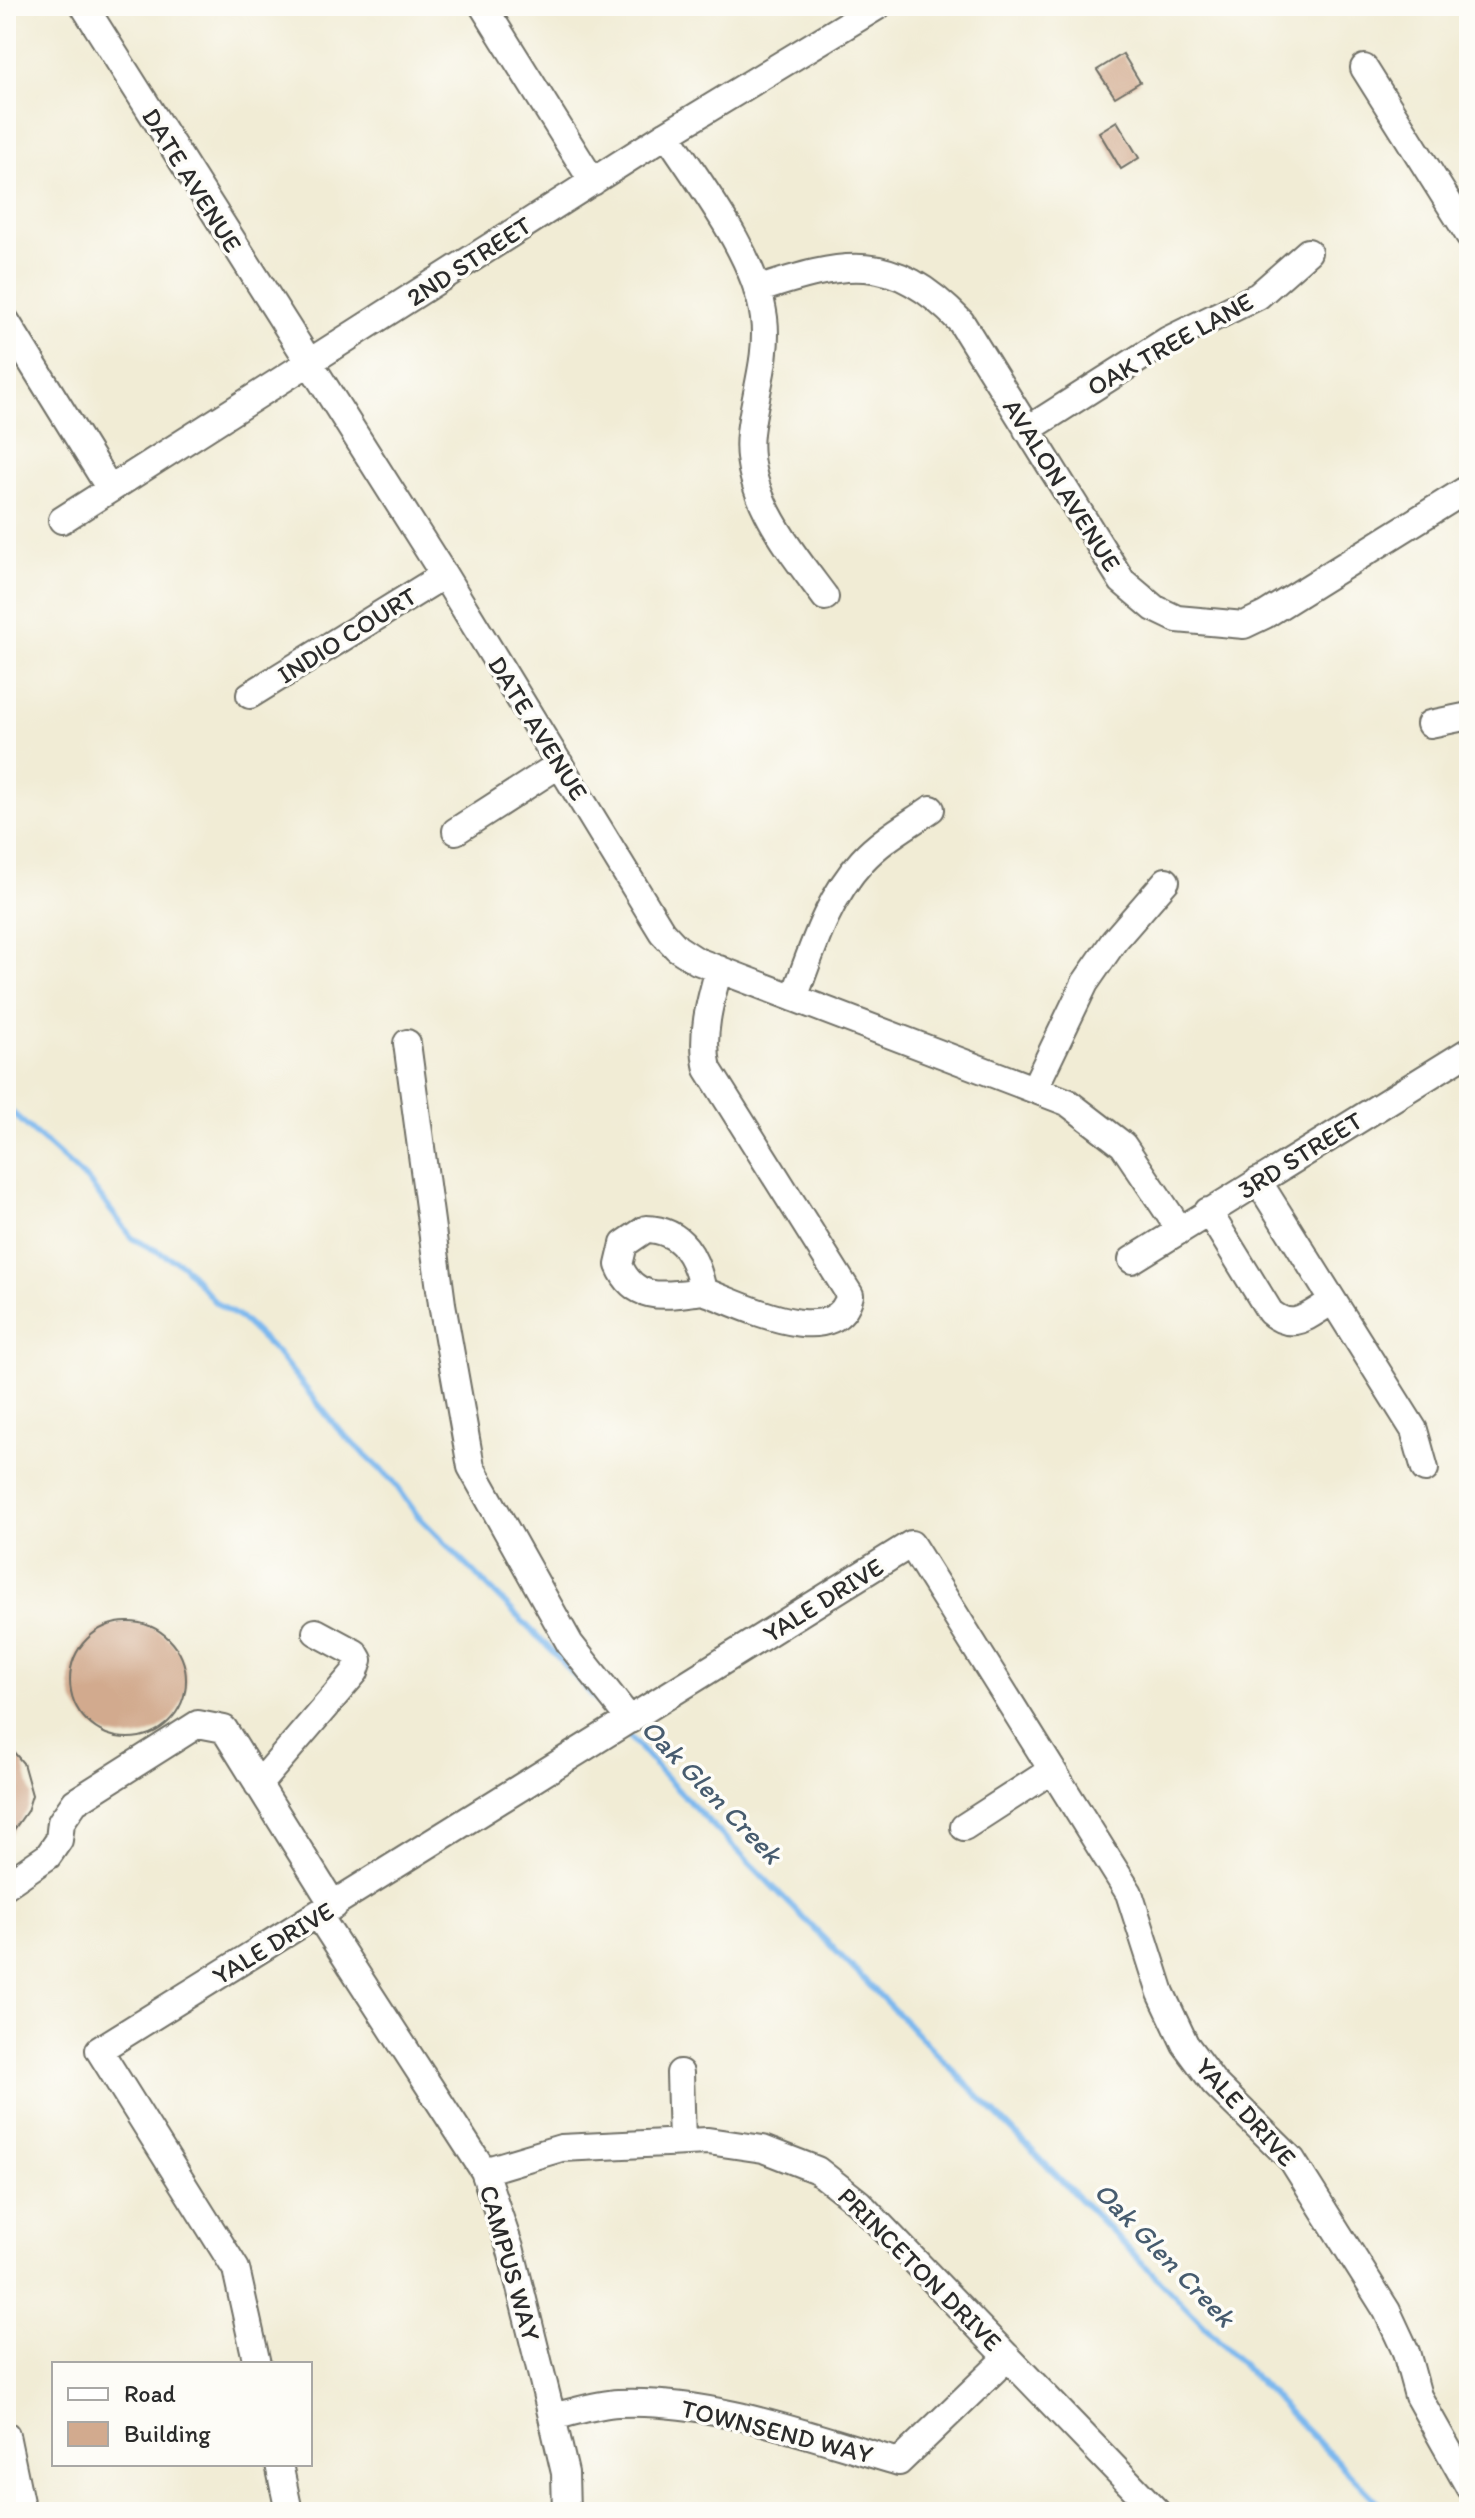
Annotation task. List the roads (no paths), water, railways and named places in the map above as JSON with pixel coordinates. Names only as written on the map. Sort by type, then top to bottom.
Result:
[{"type":"street","name":"DATE AVENUE","points":[[84,6],[308,365],[444,575],[662,932],[677,948],[719,969],[1067,1102],[1123,1145],[1180,1230]]},
{"type":"street","points":[[483,6],[593,182]]},
{"type":"street","name":"2ND STREET","points":[[62,520],[667,134],[878,6]]},
{"type":"street","points":[[1364,68],[1469,235]]},
{"type":"street","points":[[667,134],[727,226],[757,290],[764,317],[764,344],[749,437],[756,480],[773,521],[825,597]]},
{"type":"street","name":"OAK TREE LANE","points":[[1027,430],[1168,340],[1258,296],[1308,252]]},
{"type":"street","name":"AVALON AVENUE","points":[[757,290],[813,271],[852,266],[881,270],[922,287],[961,322],[1122,581],[1154,608],[1177,619],[1200,624],[1244,625],[1287,604],[1468,490]]},
{"type":"street","points":[[6,321],[110,489]]},
{"type":"street","name":"INDIO COURT","points":[[250,695],[444,575]]},
{"type":"street","points":[[1430,724],[1469,716]]},
{"type":"street","points":[[456,831],[560,764]]},
{"type":"street","points":[[794,998],[825,914],[862,860],[931,809]]},
{"type":"street","points":[[1034,1089],[1085,983],[1114,941],[1166,881]]},
{"type":"street","points":[[703,1291],[789,1322],[806,1324],[823,1323],[834,1317],[848,1303],[850,1295],[708,1069],[705,1050],[711,1000],[719,969]]},
{"type":"street","points":[[407,1043],[442,1304],[471,1467],[570,1644],[630,1720]]},
{"type":"street","name":"3RD STREET","points":[[1132,1260],[1469,1051]]},
{"type":"street","points":[[1258,1181],[1414,1430],[1425,1469]]},
{"type":"street","points":[[1208,1211],[1270,1312],[1282,1323],[1293,1323],[1333,1301]]},
{"type":"street","name":"YALE DRIVE","points":[[257,2362],[236,2269],[99,2050],[911,1544],[1129,1893],[1161,1993],[1185,2044],[1214,2083],[1292,2160],[1387,2311],[1406,2352],[1418,2396],[1469,2487]]},
{"type":"street","points":[[258,1785],[355,1672],[359,1660],[355,1653],[316,1632]]},
{"type":"street","name":"CAMPUS WAY","points":[[6,1885],[48,1856],[59,1840],[61,1822],[75,1802],[198,1724],[224,1729],[326,1911],[484,2171],[511,2251],[552,2417],[565,2473],[566,2512]]},
{"type":"street","points":[[964,1827],[1052,1770]]},
{"type":"street","points":[[680,2073],[682,2142]]},
{"type":"street","name":"PRINCETON DRIVE","points":[[484,2171],[561,2148],[708,2141],[763,2149],[817,2170],[859,2203],[1157,2512]]},
{"type":"street","name":"TOWNSEND WAY","points":[[552,2417],[614,2403],[666,2403],[726,2413],[899,2462],[1008,2357]]},
{"type":"street","points":[[6,2435],[11,2487],[22,2512]]},
{"type":"street","points":[[279,2466],[289,2512]]},
{"type":"waterway","name":"Oak Glen Creek","points":[[6,1107],[89,1182],[132,1238],[182,1264],[215,1302],[243,1320],[277,1353],[339,1430],[393,1481],[417,1515],[557,1656],[613,1719]]},
{"type":"waterway","name":"Oak Glen Creek","points":[[624,1731],[672,1784],[1387,2512]]}]
